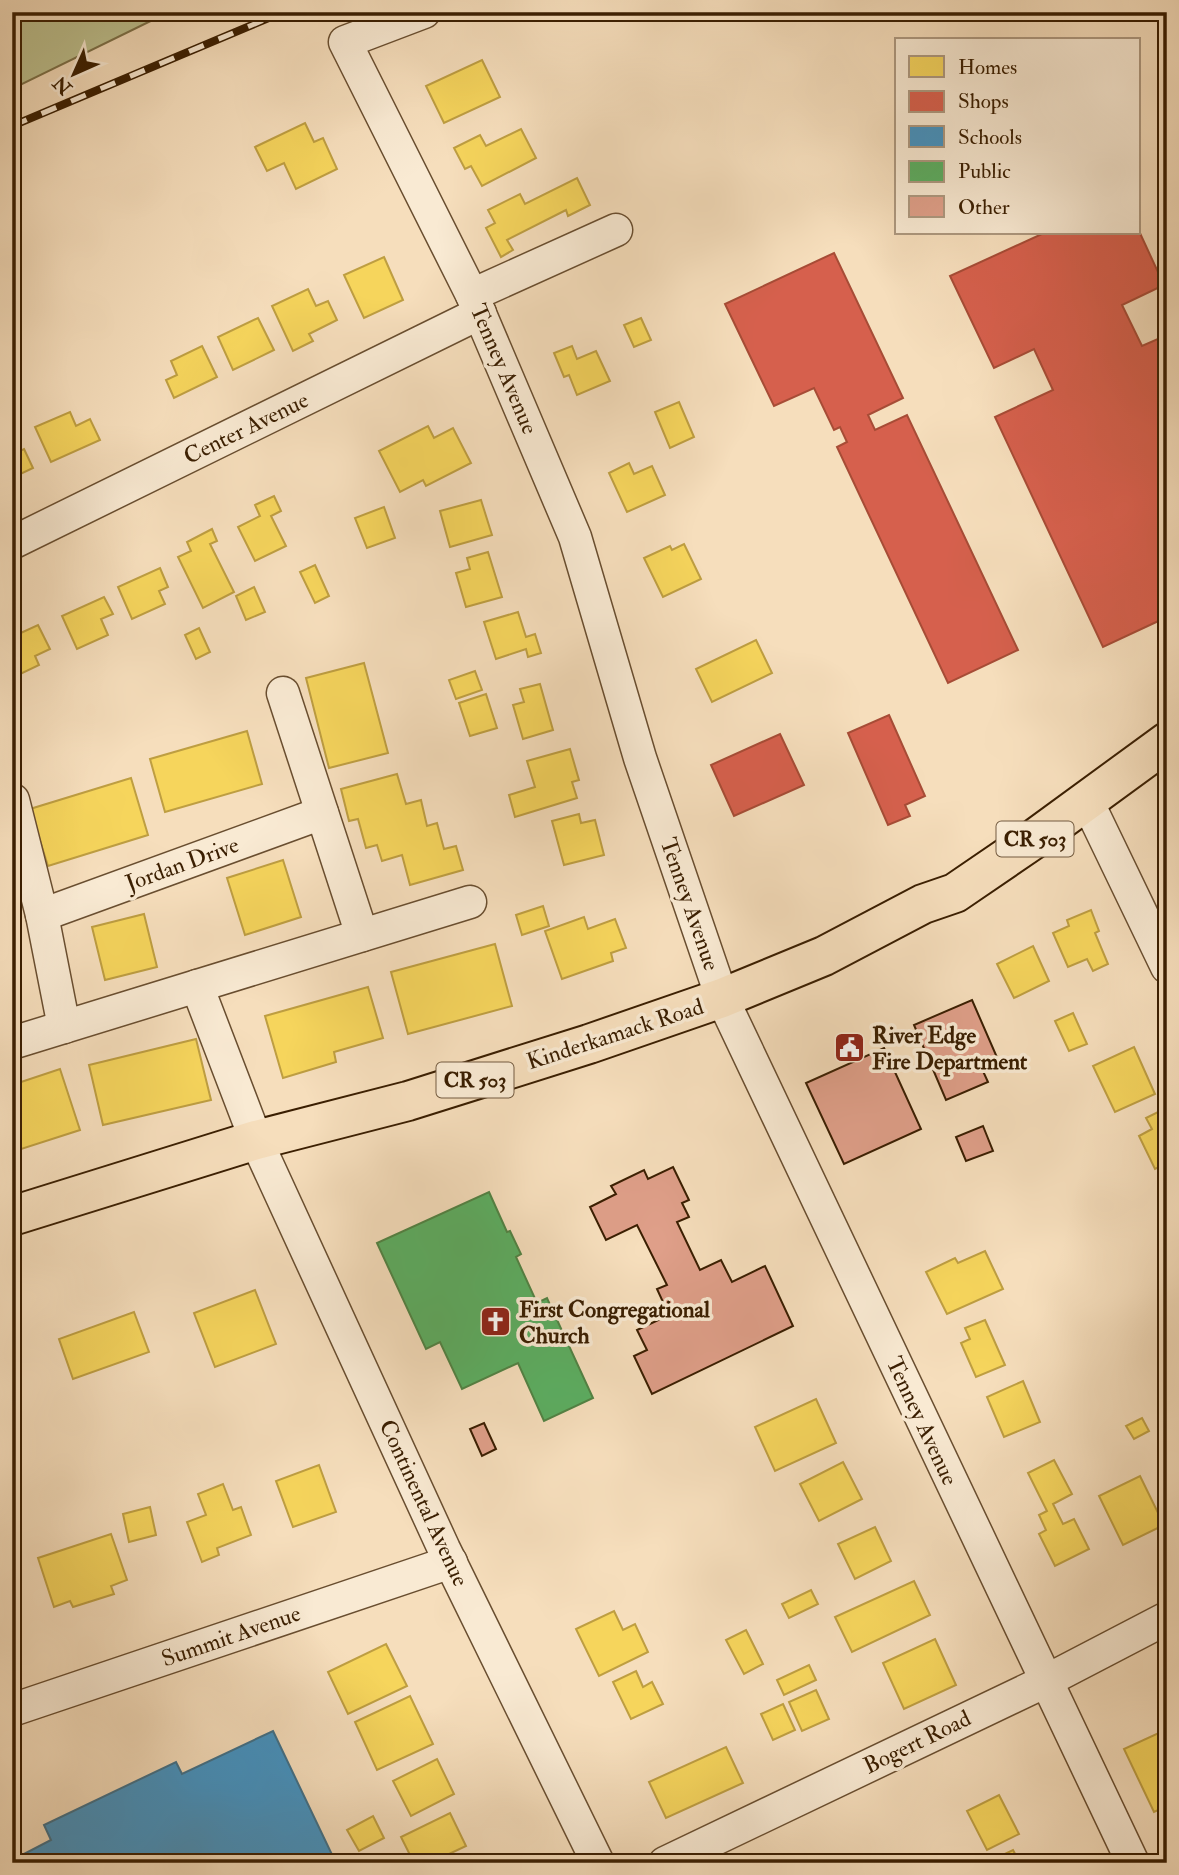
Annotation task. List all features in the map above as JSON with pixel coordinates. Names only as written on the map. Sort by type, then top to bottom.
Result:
[{"type":"main road","name":"Kinderkamack Road","points":[[12,1216],[256,1140],[408,1101],[589,1044],[722,998],[824,956],[923,904],[955,893],[1167,742]]},
{"type":"street","name":"Tenney Avenue","points":[[424,12],[345,42],[476,304],[575,537],[640,758],[722,998],[1133,1863]]},
{"type":"street","name":"Center Avenue","points":[[12,543],[616,230]]},
{"type":"street","points":[[283,693],[362,935]]},
{"type":"street","points":[[13,800],[42,915],[64,1027]]},
{"type":"street","points":[[1087,801],[1167,967]]},
{"type":"street","name":"Jordan Drive","points":[[42,915],[322,813]]},
{"type":"street","points":[[12,1043],[470,902]]},
{"type":"street","points":[[197,986],[256,1140]]},
{"type":"street","name":"Continental Avenue","points":[[256,1140],[451,1562],[598,1863]]},
{"type":"street","name":"Summit Avenue","points":[[12,1710],[451,1562]]},
{"type":"street","name":"Bogert Road","points":[[665,1863],[1046,1681],[1167,1618]]},
{"type":"green space","points":[[12,12],[169,12],[12,89]]},
{"type":"building: Homes","points":[[482,60],[500,97],[444,123],[426,86]]},
{"type":"building: Homes","points":[[305,123],[314,142],[323,138],[337,169],[296,189],[284,163],[267,171],[255,147]]},
{"type":"building: Homes","points":[[521,129],[536,158],[482,186],[471,166],[465,169],[454,148],[480,135],[486,146]]},
{"type":"building: Homes","points":[[577,178],[590,205],[568,216],[566,210],[507,240],[513,250],[501,257],[486,228],[495,223],[488,210],[520,194],[525,204]]},
{"type":"building: Homes","points":[[384,257],[403,300],[364,318],[344,275]]},
{"type":"building: Homes","points":[[308,289],[316,306],[328,301],[337,320],[309,334],[313,341],[293,351],[272,306]]},
{"type":"building: Homes","points":[[258,318],[274,350],[233,370],[218,337]]},
{"type":"building: Homes","points":[[641,318],[651,340],[634,347],[624,325]]},
{"type":"building: Homes","points":[[202,346],[217,377],[174,398],[166,380],[177,375],[171,361]]},
{"type":"building: Homes","points":[[572,346],[577,359],[596,351],[610,381],[577,395],[569,375],[564,377],[554,353]]},
{"type":"building: Homes","points":[[679,402],[694,437],[670,448],[655,412]]},
{"type":"building: Homes","points":[[70,412],[76,426],[90,419],[100,440],[51,462],[35,427]]},
{"type":"building: Homes","points":[[428,426],[434,438],[453,428],[471,463],[426,486],[423,480],[400,492],[379,451]]},
{"type":"building: Homes","points":[[24,449],[33,468],[12,478],[12,450],[14,454]]},
{"type":"building: Homes","points":[[629,463],[634,474],[652,466],[665,495],[627,512],[609,473]]},
{"type":"building: Homes","points":[[274,496],[281,511],[271,516],[286,546],[255,561],[238,527],[260,516],[255,505]]},
{"type":"building: Homes","points":[[481,500],[492,535],[450,547],[440,511]]},
{"type":"building: Homes","points":[[384,507],[395,538],[367,548],[355,518]]},
{"type":"building: Homes","points":[[212,529],[217,541],[210,544],[234,592],[203,608],[178,557],[191,551],[187,542]]},
{"type":"building: Homes","points":[[684,544],[701,579],[663,597],[644,558],[670,546],[672,550]]},
{"type":"building: Homes","points":[[488,552],[502,597],[466,607],[456,573],[470,569],[467,558]]},
{"type":"building: Homes","points":[[315,565],[329,596],[315,603],[300,572]]},
{"type":"building: Homes","points":[[160,568],[168,587],[159,591],[165,604],[132,619],[118,587]]},
{"type":"building: Homes","points":[[254,587],[265,612],[246,620],[236,596]]},
{"type":"building: Homes","points":[[104,597],[113,614],[101,619],[108,635],[77,649],[62,616]]},
{"type":"building: Homes","points":[[518,612],[526,637],[535,634],[541,653],[528,657],[526,649],[496,659],[484,622]]},
{"type":"building: Homes","points":[[38,625],[50,649],[35,656],[39,665],[12,678],[12,637]]},
{"type":"building: Homes","points":[[199,628],[210,652],[196,659],[185,635]]},
{"type":"building: Homes","points":[[756,640],[772,673],[712,702],[696,669]]},
{"type":"building: Homes","points":[[364,663],[388,753],[329,768],[306,678]]},
{"type":"building: Homes","points":[[475,671],[482,690],[456,699],[449,680]]},
{"type":"building: Homes","points":[[540,684],[553,730],[523,739],[513,705],[524,702],[520,689]]},
{"type":"building: Homes","points":[[486,694],[497,728],[470,736],[459,703]]},
{"type":"building: Homes","points":[[247,731],[262,784],[165,812],[150,759]]},
{"type":"building: Homes","points":[[570,749],[579,780],[572,782],[577,798],[515,817],[509,795],[535,787],[527,761]]},
{"type":"building: Homes","points":[[397,774],[406,804],[421,800],[427,826],[437,823],[444,849],[456,846],[463,870],[410,885],[402,855],[382,861],[377,845],[366,848],[358,819],[349,821],[341,789]]},
{"type":"building: Homes","points":[[131,778],[148,835],[48,866],[30,809]]},
{"type":"building: Homes","points":[[579,814],[581,823],[595,820],[604,855],[564,865],[552,821]]},
{"type":"building: Homes","points":[[283,860],[301,917],[245,935],[227,878]]},
{"type":"building: Homes","points":[[543,906],[549,926],[522,935],[516,915]]},
{"type":"building: Homes","points":[[1091,910],[1099,931],[1095,933],[1108,964],[1093,971],[1087,959],[1068,967],[1053,933],[1069,926],[1067,920]]},
{"type":"building: Homes","points":[[144,914],[157,967],[105,980],[92,927]]},
{"type":"building: Homes","points":[[584,917],[588,929],[615,919],[626,948],[611,953],[613,961],[562,979],[545,931]]},
{"type":"building: Homes","points":[[495,944],[512,1006],[408,1034],[391,972]]},
{"type":"building: Homes","points":[[1033,946],[1049,981],[1014,998],[997,964]]},
{"type":"building: Homes","points":[[368,987],[383,1038],[334,1052],[336,1062],[283,1078],[265,1016]]},
{"type":"building: Homes","points":[[1073,1013],[1087,1044],[1069,1051],[1055,1021]]},
{"type":"building: Homes","points":[[196,1039],[211,1100],[103,1125],[89,1065]]},
{"type":"building: Homes","points":[[1134,1047],[1155,1094],[1115,1112],[1093,1066]]},
{"type":"building: Homes","points":[[60,1069],[80,1130],[12,1152],[12,1085]]},
{"type":"building: Homes","points":[[1162,1110],[1167,1120],[1167,1163],[1155,1169],[1139,1136],[1152,1129],[1146,1118]]},
{"type":"building: Homes","points":[[985,1251],[1003,1289],[947,1314],[926,1272],[955,1258],[958,1263]]},
{"type":"building: Homes","points":[[255,1290],[276,1344],[215,1367],[194,1313]]},
{"type":"building: Homes","points":[[134,1312],[149,1352],[73,1379],[59,1339]]},
{"type":"building: Homes","points":[[985,1320],[1005,1365],[976,1377],[961,1343],[970,1339],[965,1328]]},
{"type":"building: Homes","points":[[1023,1381],[1040,1422],[1004,1437],[987,1397]]},
{"type":"building: Homes","points":[[816,1399],[836,1443],[775,1471],[755,1427]]},
{"type":"building: Homes","points":[[1142,1418],[1149,1431],[1134,1439],[1126,1426]]},
{"type":"building: Homes","points":[[1054,1460],[1072,1494],[1053,1504],[1063,1524],[1074,1519],[1089,1549],[1055,1566],[1039,1534],[1046,1530],[1039,1515],[1047,1511],[1028,1473]]},
{"type":"building: Homes","points":[[843,1462],[862,1499],[819,1521],[800,1484]]},
{"type":"building: Homes","points":[[319,1465],[336,1512],[293,1527],[276,1481]]},
{"type":"building: Homes","points":[[1140,1476],[1164,1525],[1123,1545],[1099,1496]]},
{"type":"building: Homes","points":[[223,1484],[233,1510],[241,1507],[251,1535],[217,1548],[219,1555],[202,1562],[187,1522],[206,1515],[198,1494]]},
{"type":"building: Homes","points":[[150,1507],[156,1535],[129,1542],[123,1514]]},
{"type":"building: Homes","points":[[875,1527],[891,1561],[855,1579],[838,1544]]},
{"type":"building: Homes","points":[[111,1534],[127,1580],[111,1586],[114,1594],[73,1607],[70,1601],[54,1607],[38,1558]]},
{"type":"building: Homes","points":[[914,1581],[930,1615],[852,1652],[835,1617]]},
{"type":"building: Homes","points":[[811,1590],[818,1604],[789,1618],[782,1604]]},
{"type":"building: Homes","points":[[614,1611],[623,1630],[635,1624],[648,1652],[599,1676],[576,1629]]},
{"type":"building: Homes","points":[[746,1630],[763,1664],[744,1674],[726,1640]]},
{"type":"building: Homes","points":[[935,1639],[956,1685],[904,1709],[883,1663]]},
{"type":"building: Homes","points":[[386,1644],[407,1686],[348,1714],[328,1672]]},
{"type":"building: Homes","points":[[809,1665],[816,1680],[784,1695],[777,1680]]},
{"type":"building: Homes","points":[[636,1671],[643,1687],[652,1682],[663,1704],[631,1719],[613,1682]]},
{"type":"building: Homes","points":[[816,1690],[829,1719],[802,1731],[789,1702]]},
{"type":"building: Homes","points":[[410,1696],[433,1744],[377,1770],[355,1722]]},
{"type":"building: Homes","points":[[783,1704],[795,1730],[773,1740],[761,1714]]},
{"type":"building: Homes","points":[[1163,1731],[1167,1739],[1167,1806],[1154,1812],[1124,1749]]},
{"type":"building: Homes","points":[[726,1747],[743,1783],[666,1818],[649,1782]]},
{"type":"building: Homes","points":[[437,1759],[454,1794],[411,1816],[393,1781]]},
{"type":"building: Homes","points":[[999,1795],[1019,1834],[987,1850],[967,1811]]},
{"type":"building: Homes","points":[[450,1813],[466,1846],[430,1863],[414,1863],[401,1837]]},
{"type":"building: Homes","points":[[373,1816],[384,1838],[359,1851],[347,1830]]},
{"type":"building: Homes","points":[[1013,1850],[1020,1863],[986,1863]]},
{"type":"building: Shops","points":[[1140,233],[1164,285],[1122,305],[1142,346],[1167,335],[1167,617],[1103,647],[995,417],[1053,390],[1034,349],[994,368],[950,276],[1042,234]]},
{"type":"building: Shops","points":[[834,253],[903,398],[868,415],[875,430],[907,415],[1018,650],[948,683],[837,447],[847,442],[840,427],[834,430],[814,388],[774,406],[725,304]]},
{"type":"building: Shops","points":[[889,715],[925,796],[905,805],[910,816],[888,825],[848,733]]},
{"type":"building: Shops","points":[[780,734],[804,785],[734,816],[711,765]]},
{"type":"building: Schools","points":[[273,1731],[336,1863],[23,1863],[20,1856],[51,1840],[44,1825],[176,1762],[182,1774]]},
{"type":"building: Public","points":[[489,1192],[507,1232],[510,1231],[521,1254],[516,1257],[537,1303],[547,1298],[593,1398],[544,1421],[518,1363],[462,1389],[440,1342],[426,1349],[377,1243]]},
{"type":"building: Other","points":[[972,1000],[999,1062],[982,1069],[988,1082],[946,1100],[914,1025]]},
{"type":"building: Other","points":[[884,1048],[921,1129],[844,1164],[806,1083]]},
{"type":"building: Other","points":[[983,1126],[993,1151],[966,1161],[956,1137]]},
{"type":"building: Other","points":[[673,1167],[689,1200],[682,1203],[689,1217],[677,1222],[700,1270],[721,1260],[732,1282],[765,1266],[793,1326],[652,1394],[634,1356],[647,1350],[637,1330],[669,1315],[657,1289],[667,1285],[637,1225],[606,1240],[590,1207],[616,1194],[611,1186],[644,1170],[648,1179]]},
{"type":"building: Other","points":[[484,1423],[496,1449],[482,1456],[470,1429]]},
{"type":"railway","points":[[12,126],[283,12]]},
{"type":"place","name":"River Edge Fire Department","points":[[849,1048]]},
{"type":"place","name":"First Congregational Church","points":[[496,1322]]}]
